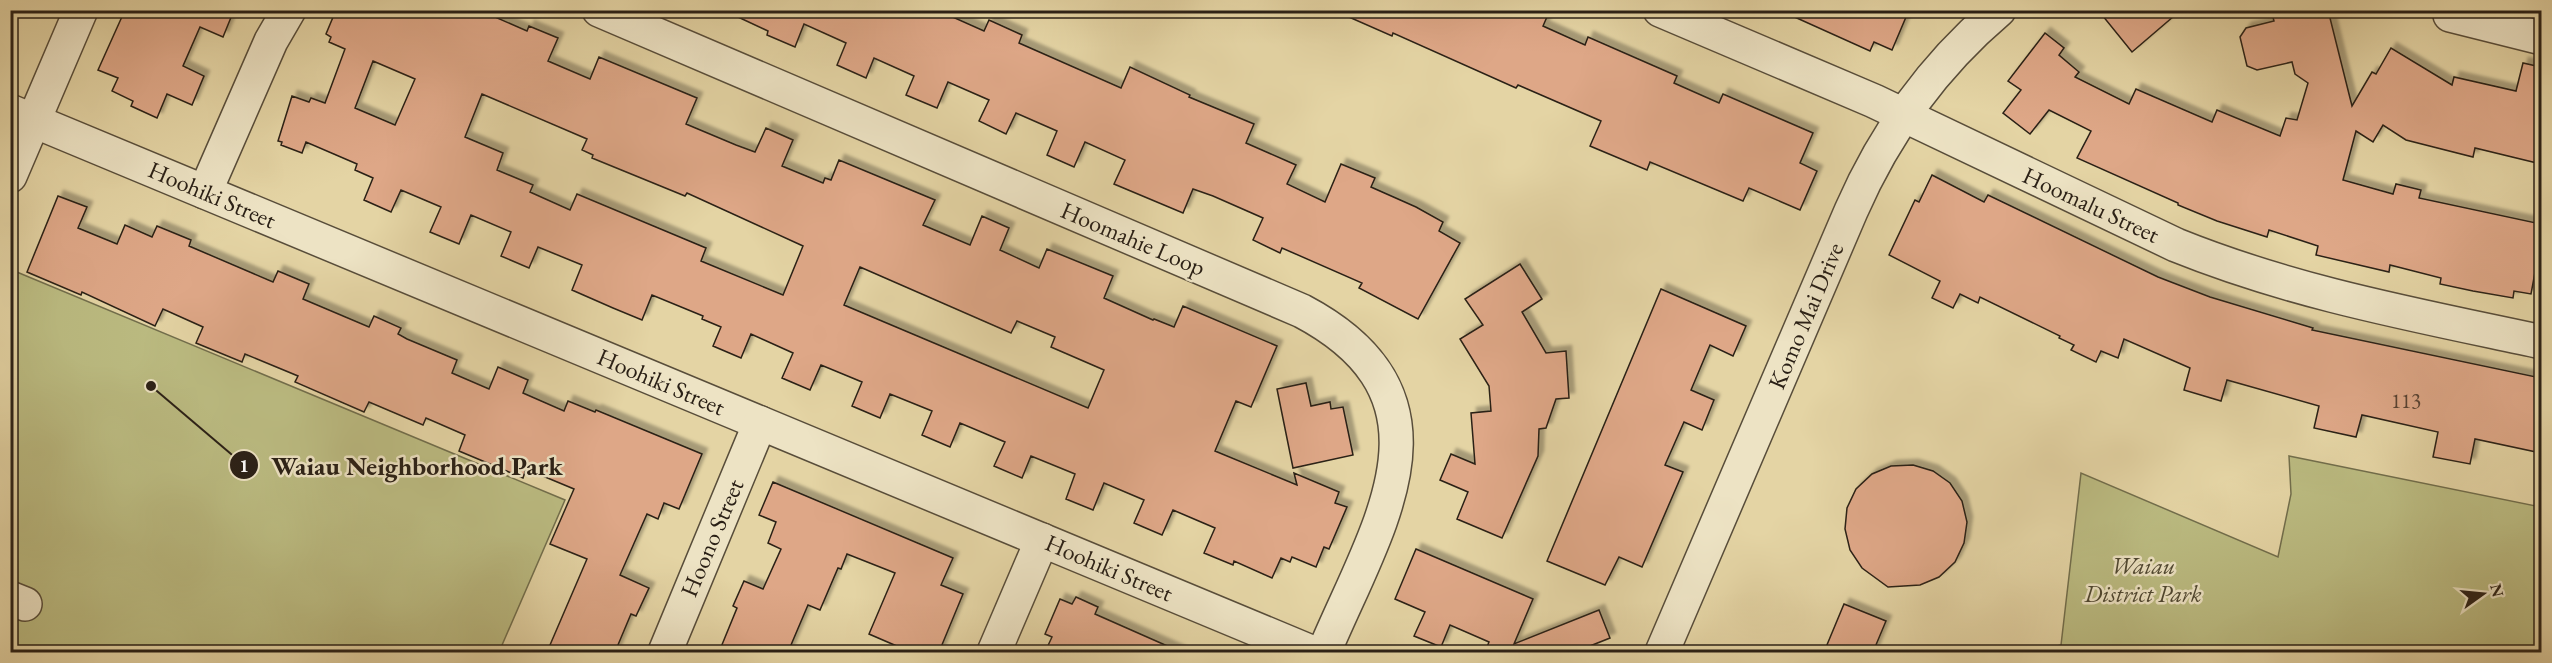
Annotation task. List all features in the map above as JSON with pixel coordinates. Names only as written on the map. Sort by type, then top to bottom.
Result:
[{"type":"street","points":[[10,176],[22,116],[81,10]]},
{"type":"street","points":[[205,192],[271,41],[289,10]]},
{"type":"street","name":"Hoomahie Loop","points":[[599,10],[1302,311],[1324,322],[1344,337],[1380,376],[1389,394],[1398,431],[1397,455],[1392,485],[1383,515],[1324,652]]},
{"type":"street","name":"Hoomalu Street","points":[[1660,10],[1904,115],[2176,245],[2219,262],[2276,282],[2337,298],[2541,342]]},
{"type":"street","name":"Komo Mai Drive","points":[[1662,652],[1864,181],[1879,152],[1933,75],[1999,10]]},
{"type":"street","points":[[2450,15],[2541,38]]},
{"type":"street","name":"Hoohiki Street","points":[[22,116],[1311,652]]},
{"type":"street","name":"Hoono Street","points":[[665,652],[760,423]]},
{"type":"street","points":[[994,652],[1042,540]]},
{"type":"green space","points":[[12,270],[565,500],[499,652],[11,652]]},
{"type":"green space","name":"Waiau District Park","points":[[2289,456],[2541,507],[2541,652],[2033,652],[2061,645],[2081,473],[2278,557],[2291,494]]},
{"type":"building","points":[[125,10],[234,10],[223,37],[200,27],[183,66],[204,76],[192,105],[167,94],[157,118],[131,106],[133,101],[112,91],[118,78],[98,70]]},
{"type":"building","points":[[336,10],[479,10],[527,31],[529,26],[558,38],[548,61],[590,79],[599,57],[697,98],[686,124],[755,152],[766,128],[793,140],[782,166],[823,183],[825,178],[831,180],[839,160],[935,200],[923,225],[970,245],[982,216],[1009,228],[1000,250],[1039,268],[1047,249],[1113,276],[1104,298],[1153,320],[1174,327],[1183,306],[1277,346],[1251,407],[1236,401],[1215,451],[1297,485],[1294,473],[1339,492],[1335,503],[1347,507],[1329,549],[1324,547],[1316,567],[1292,557],[1290,562],[1281,558],[1272,578],[1234,561],[1233,565],[1204,553],[1215,528],[1173,510],[1162,535],[1134,523],[1144,500],[1104,483],[1093,510],[1066,499],[1075,474],[1031,456],[1022,478],[994,466],[1005,442],[960,423],[950,447],[922,435],[932,411],[890,394],[880,418],[852,406],[862,382],[821,365],[810,390],[782,378],[793,353],[751,334],[741,358],[713,346],[721,327],[702,319],[703,316],[652,295],[642,320],[613,308],[572,290],[582,265],[538,247],[529,268],[501,256],[511,232],[471,215],[459,244],[430,232],[441,207],[401,190],[391,212],[364,200],[373,178],[355,170],[357,164],[306,142],[302,153],[281,145],[282,142],[278,141],[292,96],[309,102],[311,98],[325,103],[345,49],[329,42],[331,37],[326,34]],"holes":[[[373,61],[415,79],[395,125],[355,108]],[[482,94],[587,139],[582,150],[593,155],[592,158],[685,196],[687,193],[803,246],[783,295],[701,261],[706,248],[577,194],[570,210],[530,192],[533,185],[497,170],[503,153],[465,137]],[[860,267],[1011,333],[1017,321],[1055,337],[1051,347],[1104,370],[1088,408],[844,305]]]},
{"type":"building","points":[[723,10],[937,10],[984,31],[989,20],[1022,35],[1019,43],[1121,88],[1130,67],[1190,95],[1189,97],[1254,124],[1246,143],[1296,165],[1287,184],[1325,202],[1341,164],[1375,178],[1371,187],[1443,222],[1439,231],[1460,243],[1418,319],[1359,288],[1362,283],[1282,248],[1280,253],[1253,240],[1263,218],[1193,189],[1183,213],[1114,184],[1125,160],[1085,142],[1074,167],[1047,155],[1057,131],[1016,113],[1006,134],[979,121],[989,100],[948,82],[937,108],[906,95],[914,76],[874,58],[866,78],[837,65],[846,43],[804,24],[795,47],[767,35],[768,31]]},
{"type":"building","points":[[1333,10],[1550,10],[1543,26],[1585,45],[1588,37],[1677,76],[1674,83],[1719,103],[1723,94],[1813,133],[1800,163],[1817,171],[1800,210],[1749,188],[1743,201],[1650,162],[1647,170],[1590,146],[1601,121],[1518,85],[1516,88],[1393,33],[1392,36]]},
{"type":"building","points":[[1779,10],[1909,10],[1892,50],[1874,42],[1870,51]]},
{"type":"building","points":[[2098,10],[2181,10],[2132,52]]},
{"type":"building","points":[[2271,10],[2328,10],[2352,106],[2372,72],[2376,74],[2391,48],[2452,85],[2454,77],[2516,91],[2523,63],[2541,67],[2541,164],[2475,148],[2473,157],[2406,140],[2383,125],[2373,142],[2356,131],[2343,180],[2393,194],[2396,184],[2421,190],[2419,198],[2541,224],[2541,240],[2531,294],[2514,291],[2513,298],[2473,291],[2440,284],[2441,278],[2390,265],[2389,272],[2316,255],[2318,246],[2269,230],[2267,237],[2217,221],[2077,158],[2091,131],[2049,110],[2030,134],[2003,113],[2021,90],[2008,81],[2045,33],[2064,48],[2059,55],[2079,72],[2075,77],[2129,104],[2136,89],[2212,122],[2217,110],[2280,136],[2286,118],[2297,120],[2308,83],[2295,74],[2292,62],[2257,70],[2247,66],[2240,37],[2246,28],[2274,21]]},
{"type":"building","points":[[1932,175],[1984,202],[1988,195],[2158,277],[2210,297],[2313,328],[2312,330],[2541,378],[2541,453],[2475,439],[2470,464],[2433,457],[2438,432],[2362,415],[2356,437],[2314,428],[2319,406],[2227,380],[2221,401],[2184,390],[2190,368],[2124,339],[2118,358],[2101,351],[2096,362],[2071,350],[2074,345],[2059,338],[2060,336],[1980,297],[1978,303],[1960,294],[1953,308],[1932,298],[1940,281],[1889,255],[1915,200],[1919,202]]},
{"type":"building","points":[[58,196],[87,207],[78,228],[117,244],[125,225],[152,237],[157,226],[191,240],[189,246],[273,282],[278,271],[309,284],[303,299],[369,327],[374,316],[401,328],[398,334],[457,360],[452,373],[489,389],[498,367],[528,380],[523,393],[564,411],[568,401],[595,412],[596,410],[702,454],[679,509],[664,503],[658,519],[647,514],[620,575],[649,588],[636,616],[631,614],[615,652],[547,652],[587,559],[550,544],[574,489],[526,469],[523,478],[459,451],[465,435],[426,418],[423,425],[369,402],[364,412],[295,382],[298,376],[245,354],[242,362],[196,343],[203,327],[163,309],[155,326],[82,292],[81,295],[27,272]]},
{"type":"building","points":[[1520,264],[1542,299],[1522,312],[1546,353],[1566,351],[1569,398],[1556,399],[1546,428],[1539,429],[1538,456],[1502,538],[1457,519],[1468,492],[1440,480],[1451,454],[1475,464],[1471,413],[1491,411],[1489,386],[1460,339],[1483,325],[1465,299]]},
{"type":"building","points":[[1661,289],[1746,326],[1733,356],[1710,345],[1691,390],[1714,400],[1702,430],[1684,422],[1665,465],[1683,472],[1642,567],[1619,557],[1605,585],[1547,561]]},
{"type":"building","points":[[1306,383],[1311,406],[1330,402],[1331,409],[1343,407],[1353,455],[1293,468],[1277,389]]},
{"type":"building","points":[[1913,465],[1933,471],[1950,483],[1962,501],[1967,522],[1964,543],[1955,562],[1939,577],[1920,585],[1888,587],[1862,568],[1850,550],[1845,529],[1847,508],[1856,489],[1872,474],[1891,466]]},
{"type":"building","points":[[773,482],[953,558],[941,585],[963,594],[939,652],[897,652],[899,647],[869,634],[895,573],[847,554],[841,569],[838,568],[820,610],[808,605],[788,652],[719,652],[737,608],[733,606],[744,581],[763,589],[781,549],[768,543],[776,522],[759,515]]},
{"type":"building","points":[[1416,549],[1533,599],[1514,644],[1599,610],[1610,638],[1585,648],[1587,652],[1485,652],[1489,642],[1450,625],[1441,647],[1414,636],[1425,612],[1395,599]]},
{"type":"building","points":[[1076,597],[1098,607],[1095,614],[1181,652],[1045,652],[1052,637],[1045,634],[1060,599],[1072,604]]},
{"type":"building","points":[[1844,604],[1886,621],[1873,652],[1824,652]]},
{"type":"place","name":"Waiau Neighborhood Park","points":[[151,386]]}]
